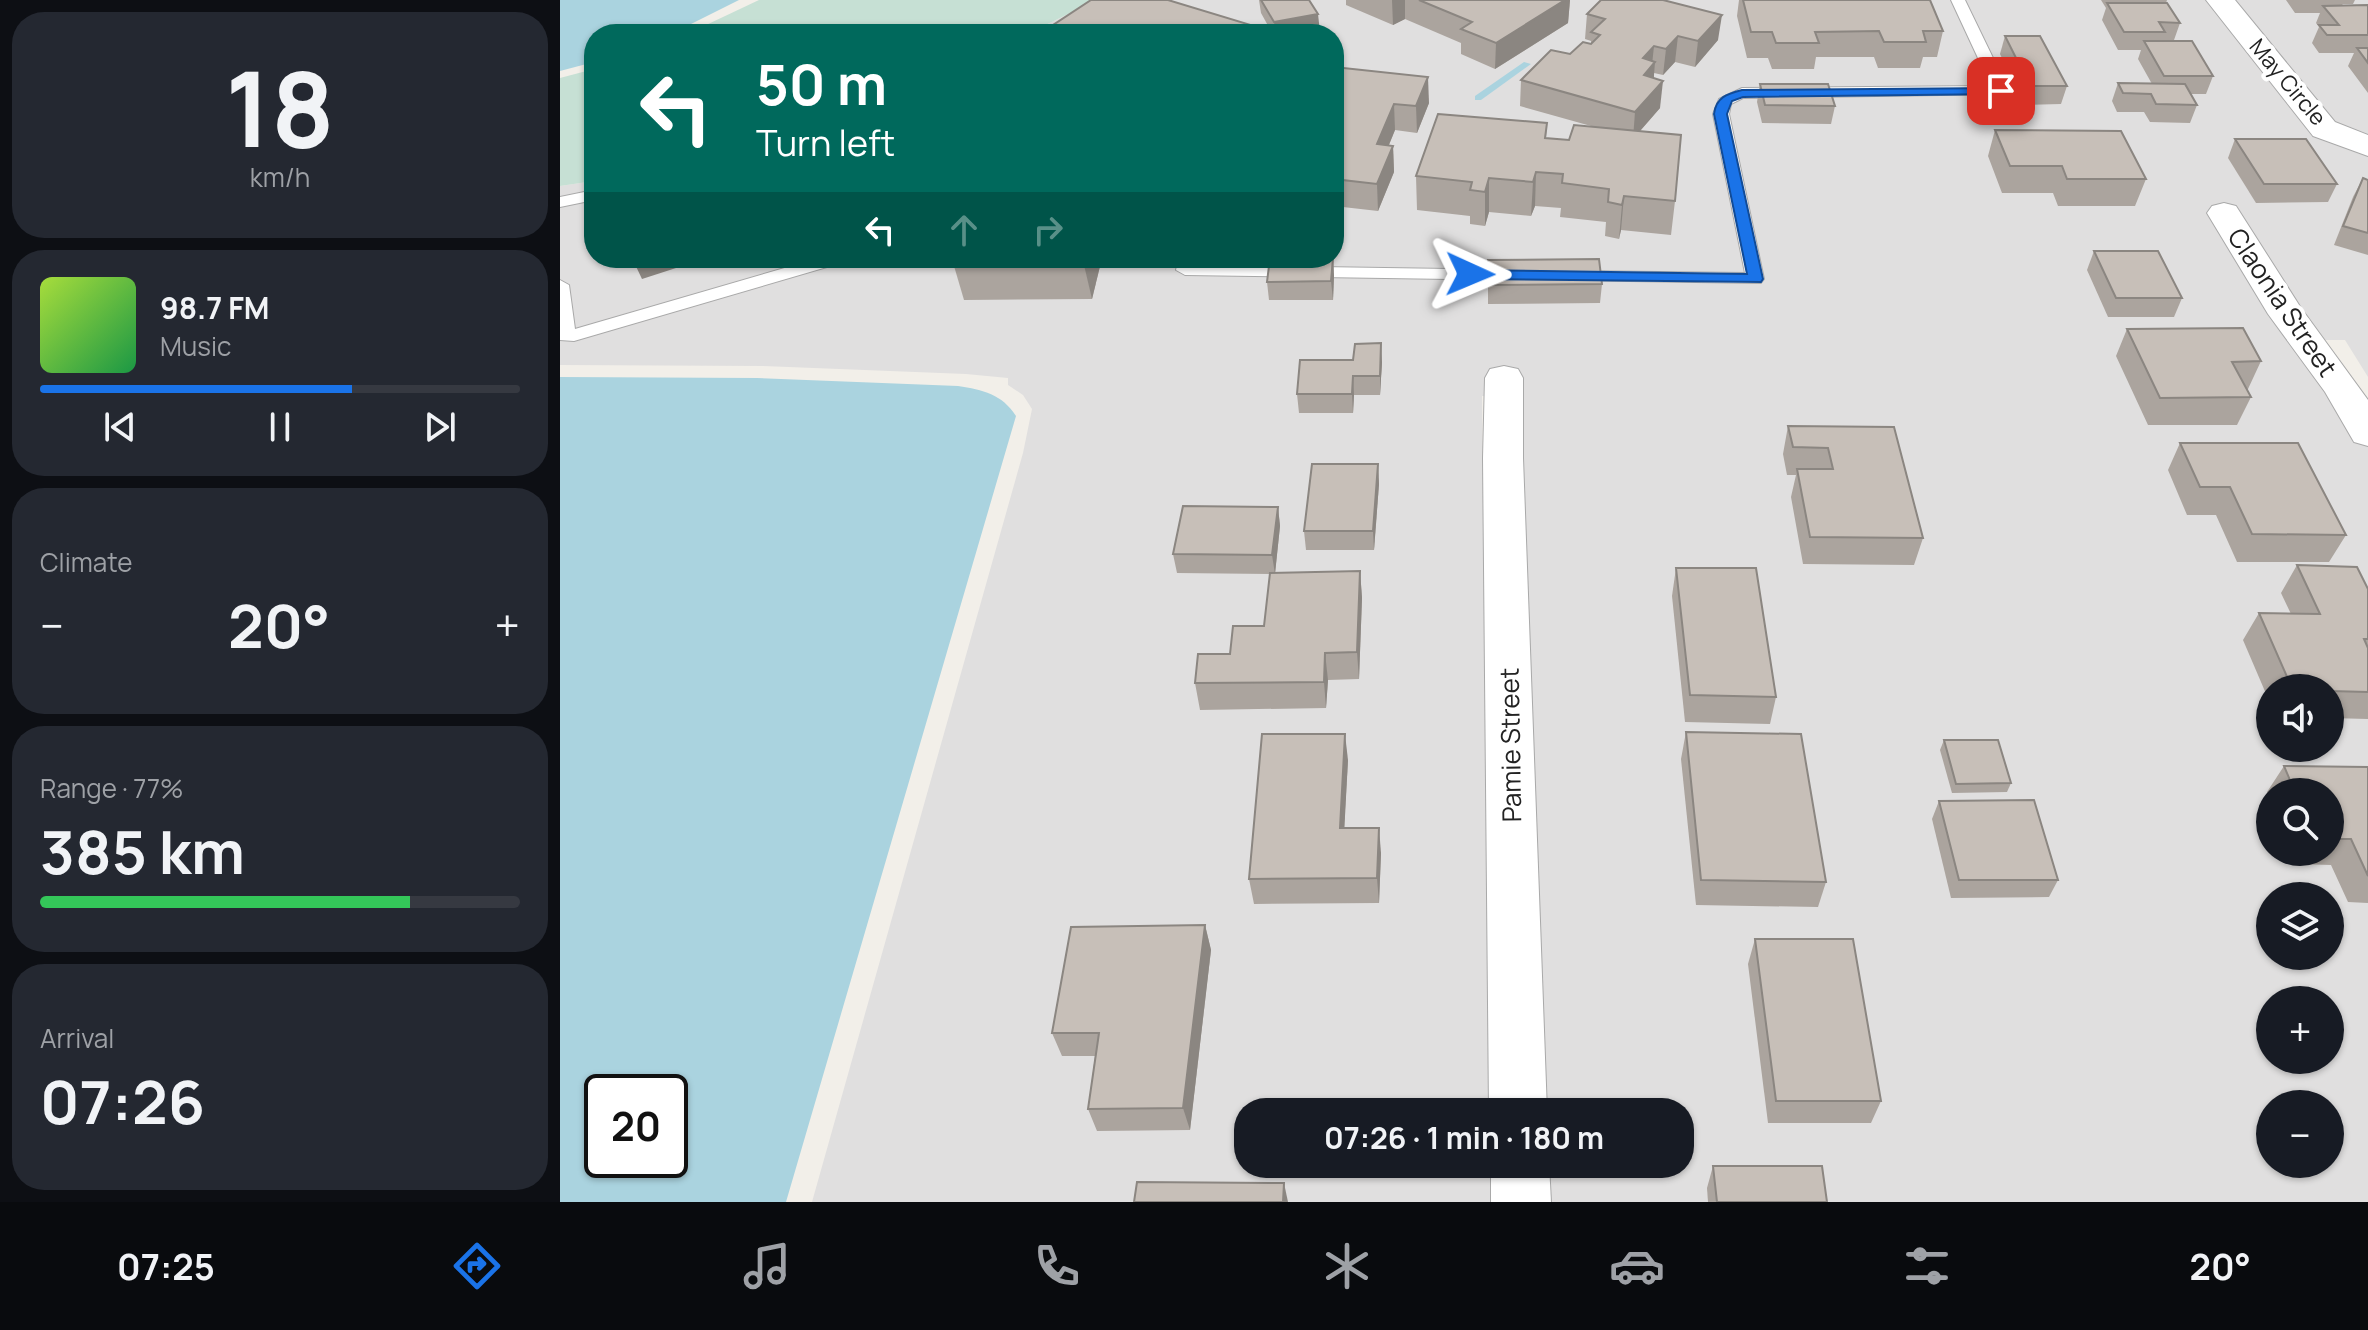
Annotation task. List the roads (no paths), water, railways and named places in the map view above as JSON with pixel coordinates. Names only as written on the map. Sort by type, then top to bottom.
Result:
[{"type":"street","name":"May Circle","points":[[2220,0],[2324,129],[2368,146]]},
{"type":"street","name":"Claonia Street","points":[[2224,213],[2286,314],[2341,387],[2368,433]]},
{"type":"street","name":"Pamie Street","points":[[1504,378],[1503,458],[1518,1098]]},
{"type":"street","points":[[1520,1178],[1521,1202]]},
{"type":"lane","points":[[1186,268],[1755,279],[1721,114],[1727,98],[1742,93],[2001,91],[1958,0]]},
{"type":"lane","points":[[560,202],[584,197]]},
{"type":"lane","points":[[560,285],[567,337],[804,268]]},
{"type":"water","points":[[560,0],[739,0],[691,24],[584,24],[584,65],[560,71]]},
{"type":"water","points":[[560,377],[757,378],[958,386],[984,391],[998,398],[1016,416],[786,1202],[560,1202]]},
{"type":"waterway","points":[[1478,98],[1527,64]]}]
